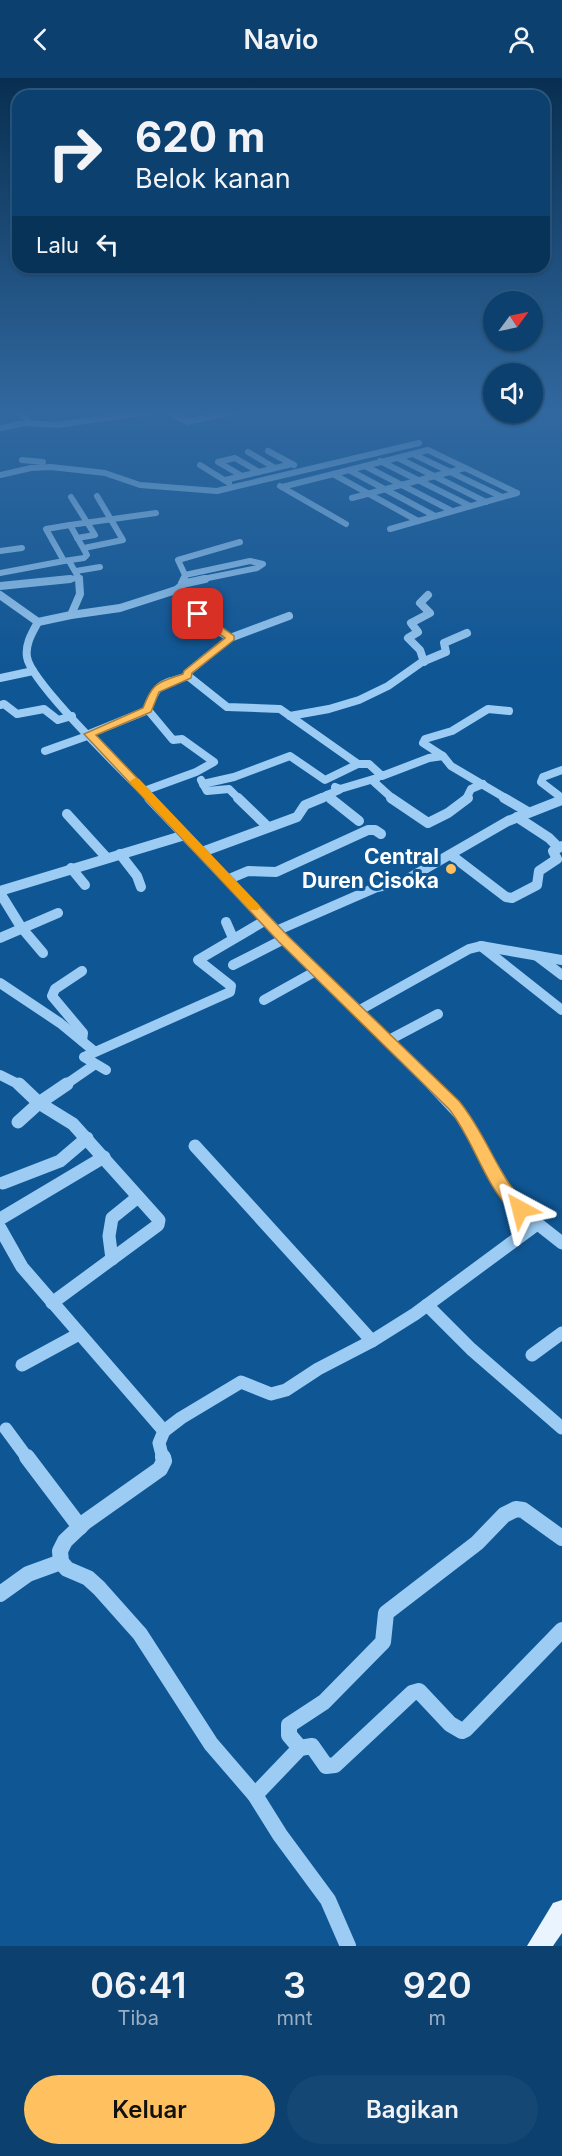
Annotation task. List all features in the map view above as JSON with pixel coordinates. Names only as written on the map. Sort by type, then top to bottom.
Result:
[{"type":"main road","points":[[540,1946],[562,1912]]},
{"type":"street","points":[[72,499],[95,535],[77,538]]},
{"type":"street","points":[[84,548],[122,541],[98,499]]},
{"type":"street","points":[[303,499],[346,524]]},
{"type":"street","points":[[378,499],[418,521]]},
{"type":"street","points":[[404,499],[435,516]]},
{"type":"street","points":[[429,499],[452,511]]},
{"type":"street","points":[[456,499],[470,506]]},
{"type":"street","points":[[480,499],[486,502]]},
{"type":"street","points":[[390,529],[495,499]]},
{"type":"street","points":[[130,507],[136,518]]},
{"type":"street","points":[[71,615],[80,599],[78,574],[66,561],[46,529],[111,519],[136,518],[156,513]]},
{"type":"street","points":[[0,573],[86,556],[84,548],[70,525]]},
{"type":"street","points":[[182,584],[184,575],[178,560],[181,557],[240,542]]},
{"type":"street","points":[[0,551],[22,548]]},
{"type":"street","points":[[184,575],[250,561],[262,564],[261,567],[248,571],[182,584],[174,591],[120,608],[38,622],[30,635],[25,652],[26,661],[72,716],[276,931],[454,1105],[467,1121],[501,1184],[520,1209],[562,1243]]},
{"type":"street","points":[[0,586],[78,574],[100,567]]},
{"type":"street","points":[[174,591],[187,599],[211,626],[231,638]]},
{"type":"street","points":[[0,595],[38,622]]},
{"type":"street","points":[[424,662],[420,650],[408,638],[418,632],[411,623],[430,613],[420,603],[428,595]]},
{"type":"street","points":[[188,676],[187,673],[231,638],[289,616]]},
{"type":"street","points":[[290,716],[329,710],[359,700],[388,686],[424,662],[446,652],[444,643],[467,633]]},
{"type":"street","points":[[0,678],[33,671]]},
{"type":"street","points":[[45,750],[148,710],[155,690],[164,684],[188,676]]},
{"type":"street","points":[[188,676],[227,707],[273,707],[290,716],[358,764]]},
{"type":"street","points":[[0,705],[4,704],[17,714],[44,709],[58,720],[72,716]]},
{"type":"street","points":[[451,766],[443,756],[423,743],[424,740],[452,731],[488,709],[509,711]]},
{"type":"street","points":[[148,710],[173,740],[182,739],[214,762],[230,778]]},
{"type":"street","points":[[203,784],[230,778],[290,756],[339,790]]},
{"type":"street","points":[[202,852],[267,826],[297,818],[305,805],[339,790],[429,758],[443,756]]},
{"type":"street","points":[[429,758],[451,766],[528,812]]},
{"type":"street","points":[[144,790],[196,772],[214,762]]},
{"type":"street","points":[[325,780],[358,764],[369,764],[382,776]]},
{"type":"street","points":[[562,770],[543,777],[541,782],[562,799]]},
{"type":"street","points":[[196,772],[207,791],[229,789],[267,826]]},
{"type":"street","points":[[372,780],[396,802],[428,823],[448,813],[468,798],[471,789],[483,784]]},
{"type":"street","points":[[327,795],[359,821]]},
{"type":"street","points":[[276,931],[377,887],[404,881],[516,817],[562,799]]},
{"type":"street","points":[[67,814],[107,858]]},
{"type":"street","points":[[451,855],[506,897],[512,898],[537,885],[536,874],[557,859],[553,852],[560,847],[516,817]]},
{"type":"street","points":[[229,879],[248,872],[269,872],[286,868],[368,830],[375,830],[381,834]]},
{"type":"street","points":[[43,953],[21,927],[0,892],[71,868],[185,835]]},
{"type":"street","points":[[120,854],[137,876],[141,887]]},
{"type":"street","points":[[71,868],[85,885]]},
{"type":"street","points":[[0,938],[58,913]]},
{"type":"street","points":[[106,1070],[94,1065],[84,1057],[226,996],[232,990],[231,986],[198,960],[266,920]]},
{"type":"street","points":[[226,922],[233,938]]},
{"type":"street","points":[[233,965],[284,939]]},
{"type":"street","points":[[358,1011],[469,949],[481,946],[562,960]]},
{"type":"street","points":[[481,946],[562,1010]]},
{"type":"street","points":[[534,954],[562,975]]},
{"type":"street","points":[[82,971],[55,989],[52,996],[83,1033],[82,1041]]},
{"type":"street","points":[[264,1000],[316,971]]},
{"type":"street","points":[[0,983],[60,1023],[94,1051]]},
{"type":"street","points":[[388,1040],[438,1014]]},
{"type":"street","points":[[18,1122],[39,1103],[94,1065]]},
{"type":"street","points":[[0,1075],[16,1081],[39,1103],[73,1124],[159,1220],[158,1225],[52,1303]]},
{"type":"street","points":[[3,1183],[44,1167],[74,1151],[77,1143],[87,1138]]},
{"type":"street","points":[[195,1146],[372,1341]]},
{"type":"street","points":[[0,1219],[104,1157]]},
{"type":"street","points":[[112,1259],[109,1236],[112,1218],[138,1197]]},
{"type":"street","points":[[348,1946],[328,1900],[280,1835],[255,1795],[211,1744],[140,1634],[88,1578],[67,1569],[61,1562],[60,1551],[64,1540],[160,1469],[164,1461],[159,1443],[164,1431],[232,1385],[241,1382],[249,1383],[274,1395],[372,1341],[427,1305],[537,1224]]},
{"type":"street","points":[[0,1228],[22,1268],[164,1431]]},
{"type":"street","points":[[427,1305],[471,1349],[562,1428]]},
{"type":"street","points":[[532,1355],[562,1333]]},
{"type":"street","points":[[22,1365],[79,1334]]},
{"type":"street","points":[[6,1429],[80,1527]]},
{"type":"street","points":[[300,1748],[289,1734],[289,1725],[324,1702],[383,1642],[386,1633],[383,1619],[386,1613],[477,1543],[504,1515],[516,1509],[523,1510],[562,1538]]},
{"type":"street","points":[[0,1593],[14,1580],[34,1569],[61,1562]]},
{"type":"street","points":[[255,1795],[300,1748],[312,1746],[326,1766],[335,1765],[412,1693],[419,1691],[454,1728],[462,1731],[502,1694],[562,1630]]},
{"type":"slow traffic","points":[[135,781],[254,907]]},
{"type":"place","name":"Central Duren Cisoka","points":[[451,869]]},
{"type":"route","points":[[198,614],[211,626],[231,638],[187,673],[188,676],[164,684],[155,690],[148,710],[89,734],[284,939],[454,1105],[467,1121],[501,1184],[520,1209]]}]
